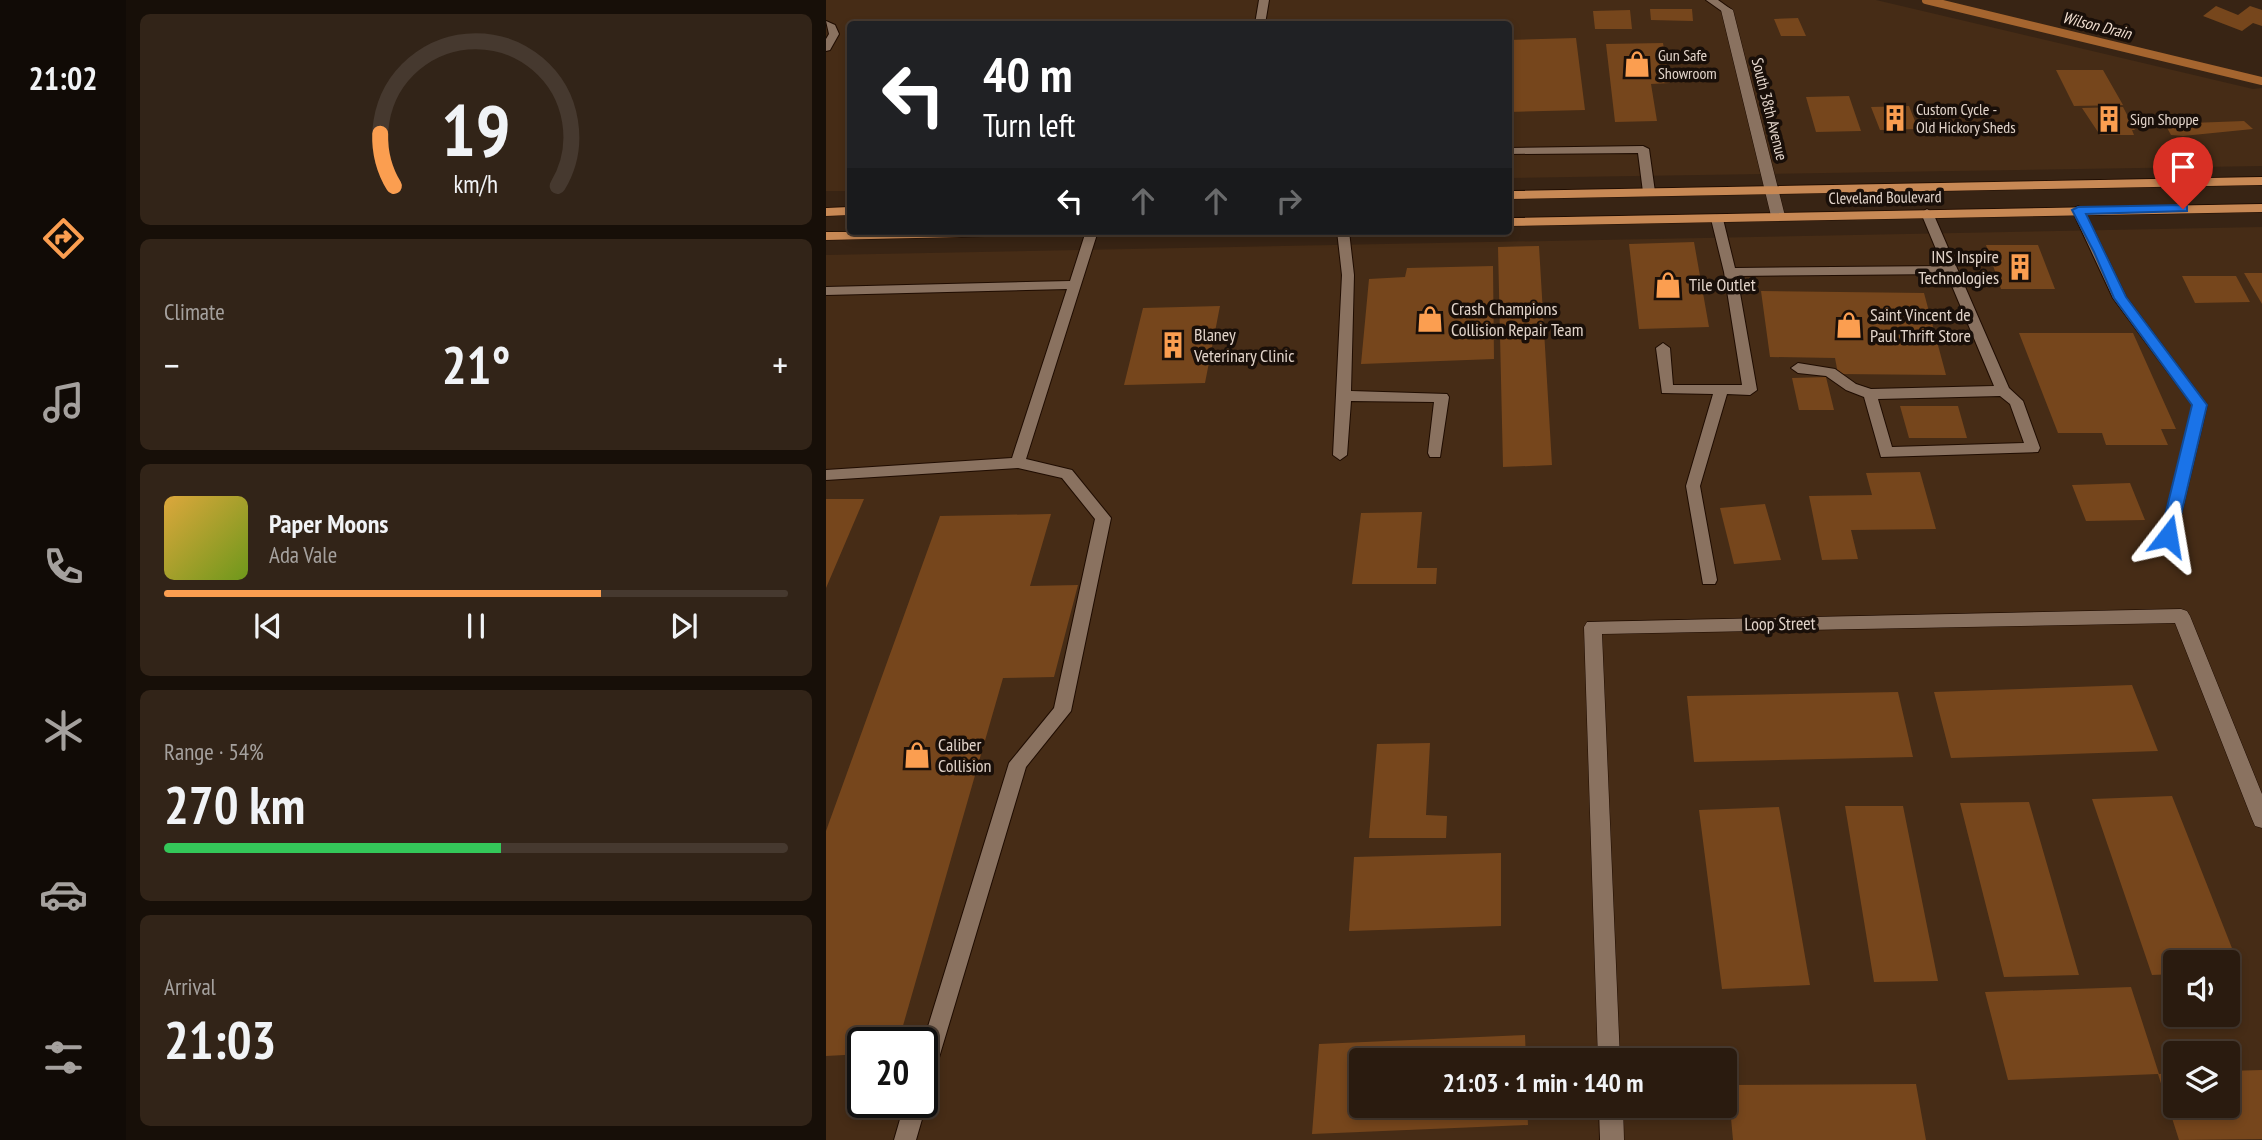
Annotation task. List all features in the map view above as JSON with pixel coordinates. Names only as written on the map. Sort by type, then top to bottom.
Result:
[{"type":"main road","name":"Cleveland Boulevard","points":[[1512,195],[2262,181]]},
{"type":"main road","name":"Cleveland Boulevard","points":[[1512,222],[2262,208]]},
{"type":"main road","points":[[826,212],[847,211]]},
{"type":"main road","points":[[826,236],[871,235]]},
{"type":"street","name":"South 38th Avenue","points":[[1727,10],[1778,216]]},
{"type":"street","name":"Loop Street","points":[[1609,1048],[1593,627],[2181,616],[2262,819]]},
{"type":"street","points":[[1611,1118],[1612,1140]]},
{"type":"lane","points":[[1260,21],[1264,0]]},
{"type":"lane","points":[[1711,0],[1727,10]]},
{"type":"lane","points":[[826,24],[834,34],[826,48]]},
{"type":"lane","points":[[1512,151],[1643,149],[1650,191]]},
{"type":"lane","points":[[2078,210],[2101,252],[2120,298],[2200,405],[2168,536]]},
{"type":"lane","points":[[1870,394],[1886,453],[2033,448],[2016,401],[2003,391],[1927,213]]},
{"type":"lane","points":[[1663,348],[1667,390],[1750,390],[1730,272],[1717,219]]},
{"type":"lane","points":[[1018,463],[1091,235]]},
{"type":"lane","points":[[1340,455],[1348,275],[1343,235]]},
{"type":"lane","points":[[1730,272],[1951,270]]},
{"type":"lane","points":[[826,291],[1075,285]]},
{"type":"lane","points":[[1798,368],[1830,372],[1851,387],[1870,394],[2003,391]]},
{"type":"lane","points":[[1709,580],[1693,486],[1721,389]]},
{"type":"lane","points":[[1344,396],[1442,397],[1435,453]]},
{"type":"lane","points":[[826,475],[1018,463],[1067,474],[1103,518],[1062,711],[1018,763],[938,1028]]},
{"type":"lane","points":[[905,1140],[911,1118]]},
{"type":"shaded area","points":[[826,0],[1876,0],[2253,89],[2262,88],[2262,166],[1512,178],[1512,21],[847,21],[847,191],[826,191]]},
{"type":"shaded area","points":[[2262,227],[2262,1140],[826,1140],[826,255]]},
{"type":"building","points":[[2216,6],[2238,15],[2250,6],[2262,10],[2262,26],[2253,23],[2242,31],[2203,16]]},
{"type":"building","points":[[1650,9],[1692,9],[1693,21],[1651,20]]},
{"type":"building","points":[[1630,10],[1632,29],[1595,29],[1593,11]]},
{"type":"building","points":[[1798,18],[1806,36],[1781,36],[1774,19]]},
{"type":"building","points":[[1576,38],[1585,110],[1512,112],[1512,40]]},
{"type":"building","name":"Gun Safe Showroom","points":[[1663,43],[1670,83],[1651,84],[1657,121],[1615,122],[1606,44]]},
{"type":"building","points":[[2056,70],[2103,70],[2123,105],[2074,106]]},
{"type":"building","points":[[1849,96],[1861,131],[1816,132],[1806,97]]},
{"type":"building","name":"Custom Cycle - Old Hickory Sheds","points":[[1909,106],[1918,129],[1880,130],[1871,107]]},
{"type":"building","name":"Sign Shoppe","points":[[2123,107],[2135,130],[2132,130],[2134,135],[2100,135],[2082,108]]},
{"type":"building","points":[[2244,121],[2253,129],[2183,136],[2171,135],[2165,124]]},
{"type":"building","name":"Tile Outlet","points":[[1694,242],[1709,327],[1639,329],[1629,244]]},
{"type":"building","name":"INS Inspire Technologies","points":[[1986,245],[2038,245],[2055,289],[2001,289]]},
{"type":"building","points":[[1539,246],[1552,465],[1503,467],[1498,247]]},
{"type":"building","name":"Crash Champions Collision Repair Team","points":[[1493,266],[1494,359],[1361,364],[1369,279],[1405,277],[1407,268]]},
{"type":"building","points":[[2244,273],[2262,273],[2262,304]]},
{"type":"building","points":[[2182,276],[2236,276],[2250,302],[2195,303]]},
{"type":"building","name":"Saint Vincent de Paul Thrift Store","points":[[1761,291],[1924,293],[1946,375],[1838,374],[1835,358],[1770,357]]},
{"type":"building","name":"Blaney Veterinary Clinic","points":[[1220,306],[1205,383],[1124,385],[1143,308]]},
{"type":"building","points":[[2019,333],[2133,333],[2176,429],[2161,429],[2168,445],[2106,445],[2102,433],[2058,433]]},
{"type":"building","points":[[1826,377],[1834,410],[1799,410],[1792,378]]},
{"type":"building","points":[[1900,406],[1958,406],[1967,438],[1909,438]]},
{"type":"building","points":[[1920,472],[1936,529],[1851,530],[1858,559],[1822,560],[1809,496],[1872,495],[1866,473]]},
{"type":"building","points":[[2130,483],[2145,520],[2086,521],[2072,485]]},
{"type":"building","points":[[826,499],[864,499],[826,588]]},
{"type":"building","points":[[1765,504],[1781,560],[1734,564],[1720,508]]},
{"type":"building","points":[[1422,512],[1417,568],[1437,568],[1436,584],[1352,584],[1361,513]]},
{"type":"building","name":"Caliber Collision","points":[[1051,514],[1030,586],[1078,585],[1054,677],[1003,678],[903,1027],[847,1027],[847,1055],[826,1056],[826,831],[940,516]]},
{"type":"building","points":[[2132,685],[2158,751],[1951,758],[1934,692]]},
{"type":"building","points":[[1898,692],[1913,757],[1694,762],[1687,696]]},
{"type":"building","points":[[1430,743],[1426,815],[1447,816],[1446,838],[1369,838],[1377,744]]},
{"type":"building","points":[[2172,796],[2233,950],[2163,950],[2163,975],[2152,975],[2092,799]]},
{"type":"building","points":[[2029,802],[2079,975],[2004,977],[1960,803]]},
{"type":"building","points":[[1845,806],[1903,806],[1938,981],[1874,982]]},
{"type":"building","points":[[1779,807],[1810,985],[1722,989],[1699,810]]},
{"type":"building","points":[[1501,853],[1501,926],[1349,931],[1354,857]]},
{"type":"building","points":[[2131,987],[2159,1074],[2163,1074],[2163,1090],[2158,1074],[2008,1080],[1985,992]]},
{"type":"building","points":[[1525,1035],[1526,1048],[1349,1048],[1349,1118],[1528,1118],[1528,1125],[1312,1134],[1319,1044]]},
{"type":"building","points":[[2262,1070],[2262,1139],[2179,1140],[2172,1118],[2240,1118],[2240,1071]]},
{"type":"building","points":[[1916,1084],[1926,1140],[1733,1140],[1731,1118],[1737,1118],[1737,1085]]},
{"type":"waterway","name":"Wilson Drain","points":[[1926,0],[2262,81]]},
{"type":"place","name":"Gun Safe Showroom","points":[[1637,64]]},
{"type":"place","name":"Custom Cycle - Old Hickory Sheds","points":[[1895,118]]},
{"type":"place","name":"Sign Shoppe","points":[[2109,119]]},
{"type":"place","name":"INS Inspire Technologies","points":[[2020,267]]},
{"type":"place","name":"Tile Outlet","points":[[1668,285]]},
{"type":"place","name":"Crash Champions Collision Repair Team","points":[[1430,319]]},
{"type":"place","name":"Saint Vincent de Paul Thrift Store","points":[[1849,325]]},
{"type":"place","name":"Blaney Veterinary Clinic","points":[[1173,345]]},
{"type":"place","name":"Caliber Collision","points":[[917,755]]},
{"type":"route","points":[[2168,536],[2200,405],[2120,298],[2101,252],[2078,210],[2183,209]]}]
